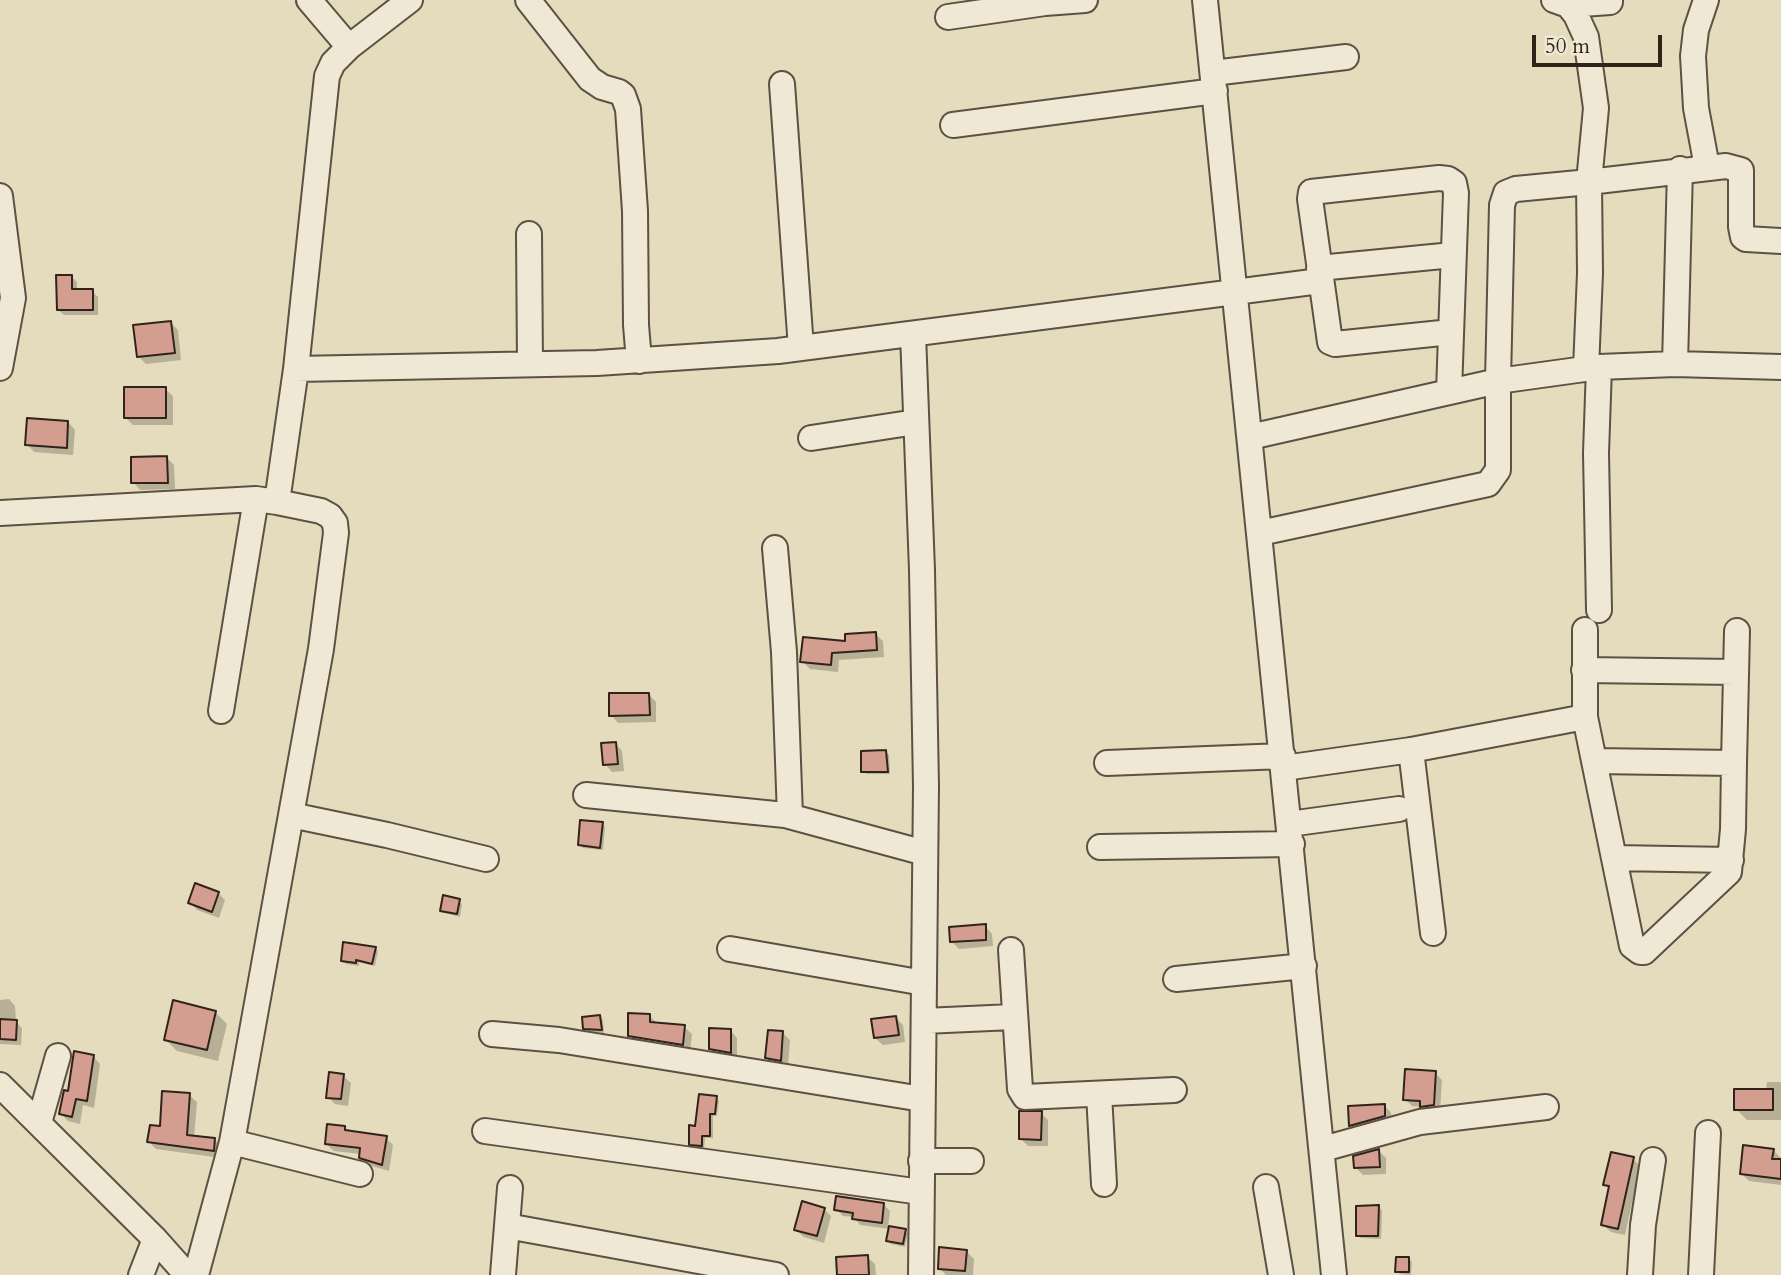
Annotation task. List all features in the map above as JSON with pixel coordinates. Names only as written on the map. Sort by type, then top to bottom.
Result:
[{"type":"street","points":[[309,0],[349,47]]},
{"type":"street","points":[[221,711],[296,369],[327,76],[333,63],[349,47],[410,0]]},
{"type":"street","points":[[528,0],[590,79],[623,95],[628,108],[635,211],[639,361]]},
{"type":"street","points":[[948,17],[1085,0]]},
{"type":"street","points":[[1205,0],[1334,1275]]},
{"type":"street","points":[[1561,3],[1611,2],[1610,0]]},
{"type":"street","points":[[1706,0],[1696,30],[1693,56],[1696,108],[1707,167]]},
{"type":"street","points":[[1561,3],[1576,15],[1586,37],[1596,108],[1589,182],[1599,610]]},
{"type":"street","points":[[953,125],[1214,82],[1346,57]]},
{"type":"street","points":[[782,84],[801,348]]},
{"type":"street","points":[[1260,533],[1489,484],[1498,470],[1503,197],[1510,191],[1680,169],[1726,166],[1741,170],[1743,237],[1781,241]]},
{"type":"street","points":[[1675,364],[1680,169]]},
{"type":"street","points":[[1449,393],[1456,192],[1452,181],[1439,178],[1314,190],[1310,194],[1330,342],[1335,344],[1451,332]]},
{"type":"street","points":[[0,196],[13,298],[0,369]]},
{"type":"street","points":[[529,234],[530,364]]},
{"type":"street","points":[[296,369],[639,361],[801,348],[1235,291],[1320,274],[1453,255]]},
{"type":"street","points":[[913,334],[922,570],[925,853],[921,1275]]},
{"type":"street","points":[[1250,437],[1499,381],[1592,368],[1675,364],[1781,367]]},
{"type":"street","points":[[811,438],[916,422]]},
{"type":"street","points":[[0,513],[267,501],[321,511],[335,523],[321,649],[232,1142],[196,1275]]},
{"type":"street","points":[[775,548],[784,652],[790,816]]},
{"type":"street","points":[[1585,630],[1585,717],[1632,946],[1640,952],[1644,952],[1729,872],[1737,631]]},
{"type":"street","points":[[1584,670],[1736,673]]},
{"type":"street","points":[[1107,764],[1283,762],[1411,750],[1585,717]]},
{"type":"street","points":[[1411,750],[1433,933]]},
{"type":"street","points":[[1594,761],[1734,763]]},
{"type":"street","points":[[586,795],[790,816],[925,853]]},
{"type":"street","points":[[1100,847],[1291,834],[1399,809]]},
{"type":"street","points":[[291,815],[486,859]]},
{"type":"street","points":[[1614,858],[1731,860]]},
{"type":"street","points":[[730,949],[924,983]]},
{"type":"street","points":[[1011,950],[1013,1017],[1020,1089],[1025,1097],[1174,1090]]},
{"type":"street","points":[[1176,979],[1304,966]]},
{"type":"street","points":[[924,1021],[1013,1017]]},
{"type":"street","points":[[492,1034],[559,1040],[922,1098]]},
{"type":"street","points":[[38,1123],[58,1056]]},
{"type":"street","points":[[0,1085],[155,1239],[187,1275]]},
{"type":"street","points":[[1100,1094],[1104,1184]]},
{"type":"street","points":[[1323,1149],[1420,1122],[1546,1107]]},
{"type":"street","points":[[485,1131],[921,1192]]},
{"type":"street","points":[[1701,1275],[1708,1133]]},
{"type":"street","points":[[232,1142],[360,1174]]},
{"type":"street","points":[[1640,1275],[1643,1225],[1653,1160]]},
{"type":"street","points":[[921,1161],[971,1161]]},
{"type":"street","points":[[1266,1187],[1281,1275]]},
{"type":"street","points":[[503,1275],[510,1188]]},
{"type":"street","points":[[507,1226],[661,1265],[776,1275]]},
{"type":"street","points":[[141,1275],[155,1239]]},
{"type":"building","points":[[56,275],[72,275],[72,289],[93,289],[93,310],[57,310]]},
{"type":"building","points":[[171,321],[175,353],[137,357],[133,325]]},
{"type":"building","points":[[124,387],[166,387],[166,418],[124,418]]},
{"type":"building","points":[[27,418],[68,421],[67,448],[25,445]]},
{"type":"building","points":[[167,456],[168,483],[131,483],[131,457]]},
{"type":"building","points":[[876,632],[877,650],[832,653],[831,665],[800,662],[803,637],[845,641],[845,634]]},
{"type":"building","points":[[609,693],[649,693],[650,715],[609,716]]},
{"type":"building","points":[[616,742],[618,764],[603,765],[601,743]]},
{"type":"building","points":[[886,750],[888,772],[861,772],[861,751]]},
{"type":"building","points":[[580,820],[603,822],[600,848],[578,845]]},
{"type":"building","points":[[195,883],[219,892],[212,912],[188,903]]},
{"type":"building","points":[[443,895],[460,899],[457,914],[440,911]]},
{"type":"building","points":[[986,924],[986,940],[950,942],[949,927]]},
{"type":"building","points":[[343,942],[376,947],[372,964],[356,960],[356,963],[341,961]]},
{"type":"building","points":[[173,1000],[216,1011],[207,1050],[164,1040]]},
{"type":"building","points":[[628,1013],[650,1014],[650,1022],[685,1025],[683,1045],[628,1036]]},
{"type":"building","points":[[600,1015],[602,1030],[583,1029],[582,1017]]},
{"type":"building","points":[[896,1016],[899,1035],[874,1038],[871,1019]]},
{"type":"building","points":[[0,1019],[17,1020],[16,1040],[0,1039]]},
{"type":"building","points":[[709,1028],[731,1029],[731,1053],[709,1049]]},
{"type":"building","points":[[768,1030],[783,1031],[781,1061],[765,1058]]},
{"type":"building","points":[[74,1051],[94,1055],[87,1101],[76,1099],[72,1117],[59,1114],[64,1090],[68,1091]]},
{"type":"building","points":[[1405,1069],[1436,1071],[1434,1105],[1420,1107],[1420,1101],[1403,1100]]},
{"type":"building","points":[[329,1072],[344,1074],[341,1099],[326,1098]]},
{"type":"building","points":[[1734,1089],[1773,1089],[1773,1110],[1734,1110]]},
{"type":"building","points":[[162,1091],[190,1093],[187,1135],[215,1138],[214,1151],[147,1142],[150,1125],[160,1126]]},
{"type":"building","points":[[699,1094],[717,1096],[715,1114],[710,1114],[710,1136],[702,1136],[702,1146],[689,1145],[689,1125],[695,1126]]},
{"type":"building","points":[[1385,1104],[1385,1116],[1349,1126],[1348,1106]]},
{"type":"building","points":[[1019,1111],[1042,1111],[1041,1140],[1019,1139]]},
{"type":"building","points":[[327,1124],[345,1126],[345,1130],[387,1136],[382,1165],[359,1158],[360,1148],[325,1144]]},
{"type":"building","points":[[1743,1145],[1774,1149],[1772,1159],[1781,1159],[1781,1179],[1740,1174]]},
{"type":"building","points":[[1379,1149],[1380,1167],[1354,1168],[1353,1156]]},
{"type":"building","points":[[1611,1152],[1634,1157],[1618,1229],[1601,1225],[1609,1186],[1603,1185]]},
{"type":"building","points":[[836,1196],[884,1203],[882,1223],[852,1219],[853,1213],[834,1210]]},
{"type":"building","points":[[802,1201],[825,1208],[817,1236],[794,1230]]},
{"type":"building","points":[[1379,1205],[1378,1236],[1356,1236],[1356,1206]]},
{"type":"building","points":[[889,1226],[906,1229],[903,1244],[886,1241]]},
{"type":"building","points":[[939,1247],[967,1250],[965,1271],[938,1269]]},
{"type":"building","points":[[868,1255],[869,1275],[837,1275],[836,1257]]},
{"type":"building","points":[[1396,1257],[1409,1257],[1409,1272],[1395,1272]]}]
